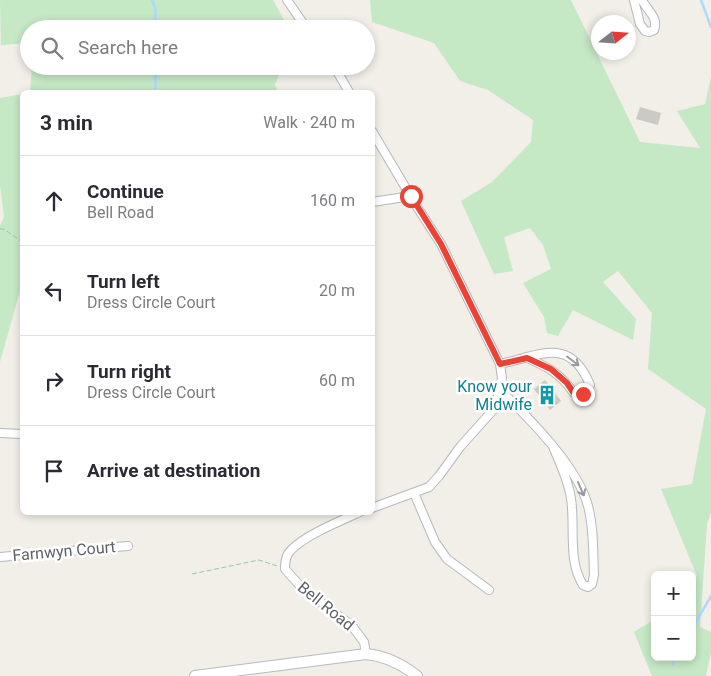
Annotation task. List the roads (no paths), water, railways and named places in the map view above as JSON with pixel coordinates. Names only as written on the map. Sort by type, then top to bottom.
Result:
[{"type":"main road","points":[[195,676],[366,654],[390,659],[417,676]]},
{"type":"street","points":[[287,0],[301,20]]},
{"type":"street","points":[[634,0],[640,24],[645,32],[649,32],[654,30],[656,25],[654,16],[646,9],[642,0]]},
{"type":"street","points":[[339,75],[348,90]]},
{"type":"street","points":[[375,136],[441,244],[500,364],[502,378],[494,408],[429,487],[375,507]]},
{"type":"street","points":[[375,202],[411,196]]},
{"type":"street","points":[[500,364],[527,358],[555,352],[573,358],[585,372],[590,385],[583,394],[573,392],[567,383],[551,369],[527,358]]},
{"type":"street","points":[[500,390],[525,414],[554,449],[578,482],[588,504],[592,520],[594,576],[592,584],[588,586],[583,585],[576,571],[572,507],[566,478],[554,449]]},
{"type":"street","points":[[0,433],[20,434]]},
{"type":"street","points":[[414,493],[435,542],[447,559],[489,590]]},
{"type":"street","name":"Bell Road","points":[[354,515],[307,538],[289,552],[285,560],[285,569],[302,588],[352,626],[364,642],[366,654]]},
{"type":"street","name":"Farnwyn Court","points":[[0,557],[128,546]]},
{"type":"waterway","points":[[152,0],[155,7],[156,20]]},
{"type":"waterway","points":[[701,0],[711,27]]},
{"type":"waterway","points":[[155,90],[156,75]]},
{"type":"waterway","points":[[696,622],[711,596]]},
{"type":"place","name":"Know your Midwife","points":[[547,395]]}]
